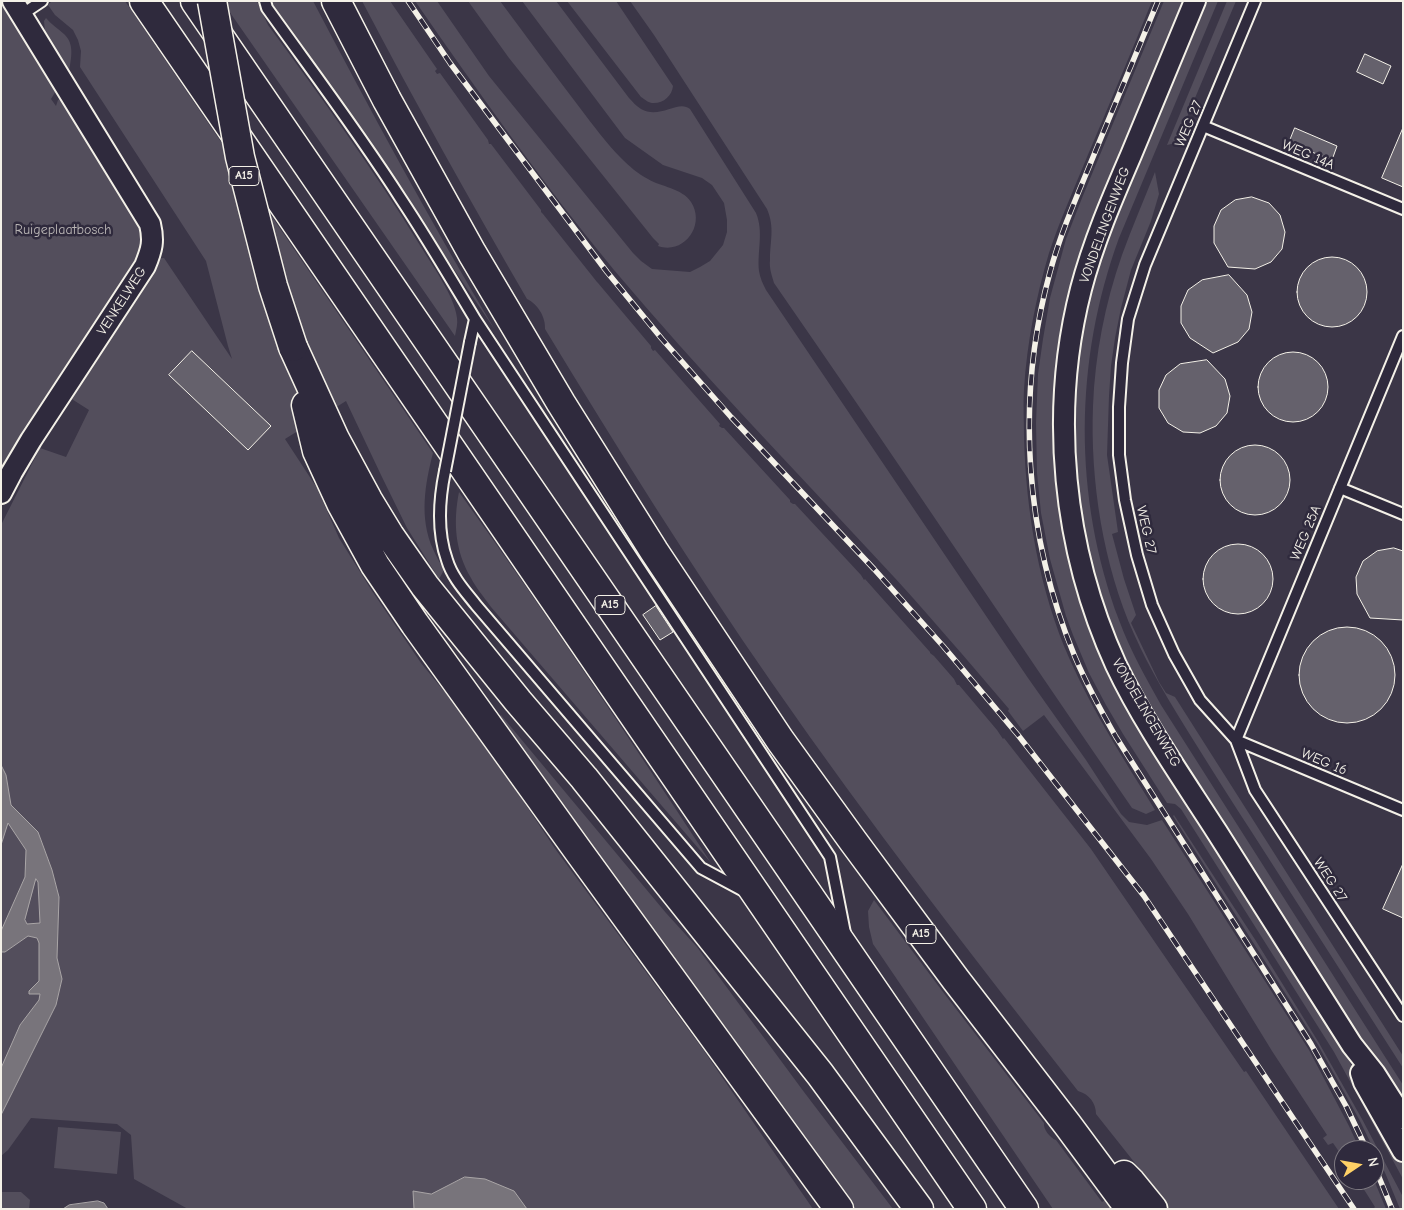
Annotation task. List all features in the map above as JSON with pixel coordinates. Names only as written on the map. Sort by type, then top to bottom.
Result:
[{"type":"highway","name":"A15","points":[[144,1],[972,1209]]},
{"type":"highway","name":"A15","points":[[195,1],[1024,1209]]},
{"type":"highway","name":"A15","points":[[212,1],[240,157],[274,286],[326,445],[341,503],[375,565],[415,624],[839,1209]]},
{"type":"highway","name":"A15","points":[[336,1],[387,100],[472,253],[561,403],[654,551],[780,740],[956,980],[1067,1124],[1126,1194],[1153,1209]]},
{"type":"highway","name":"A15","points":[[326,445],[368,500],[390,536],[425,586],[518,701],[584,778],[820,1074],[920,1209]]},
{"type":"street","name":"VONDELINGENWEG","points":[[1195,1],[1108,209],[1090,257],[1081,289],[1070,344],[1065,400],[1064,446],[1075,536],[1085,580],[1103,633],[1126,685],[1352,1045],[1375,1074],[1403,1118]]},
{"type":"street","name":"VENKELWEG","points":[[1,493],[31,440],[146,266],[153,237],[150,224],[17,8]]},
{"type":"street","name":"VONDELINGENWEG","points":[[1352,1045],[1364,1082],[1403,1150]]},
{"type":"lane","points":[[17,8],[42,1]]},
{"type":"lane","points":[[265,1],[267,8],[400,197],[475,319],[830,856],[850,954]]},
{"type":"lane","name":"WEG 27","points":[[1255,1],[1145,265],[1128,319],[1122,363],[1118,455],[1125,500],[1137,555],[1152,605],[1174,654],[1200,700],[1236,740],[1255,790],[1403,1016]]},
{"type":"lane","name":"WEG 14A","points":[[1203,126],[1403,209]]},
{"type":"lane","points":[[475,319],[445,471],[440,510],[441,534],[447,560],[460,585],[476,605],[701,868],[762,901]]},
{"type":"lane","name":"WEG 25A","points":[[1236,740],[1403,336]]},
{"type":"lane","points":[[1340,488],[1403,514]]},
{"type":"lane","name":"WEG 16","points":[[1236,740],[1403,810]]},
{"type":"green space","name":"Ruigeplaatbosch","points":[[1,1],[57,89],[51,99],[56,106],[58,100],[63,98],[137,221],[141,234],[138,256],[100,317],[19,438],[1,470]]},
{"type":"green space","points":[[52,1],[125,1],[433,453],[426,489],[425,513],[426,525],[434,552],[444,570],[439,579],[407,528],[346,401],[285,439],[317,488],[339,538],[421,663],[443,690],[456,701],[556,850],[702,1048],[813,1209],[527,1209],[465,1177],[431,1194],[414,1191],[414,1209],[188,1209],[134,1179],[131,1135],[117,1124],[31,1118],[8,1150],[1,1156],[1,1115],[56,1005],[62,979],[57,958],[59,897],[52,870],[38,832],[11,805],[6,775],[1,765],[1,525],[40,448],[66,457],[89,410],[67,396],[154,259],[164,258],[232,359],[206,261],[80,67],[81,51],[78,40],[73,30],[55,15],[48,5]]},
{"type":"green space","points":[[222,1],[257,1],[268,25],[366,162],[442,281],[452,301],[457,318],[455,336]]},
{"type":"green space","points":[[271,1],[313,1],[402,167],[495,330],[319,69]]},
{"type":"green space","points":[[362,1],[390,1],[437,69],[435,71],[437,74],[440,73],[489,144],[491,144],[541,212],[651,346],[653,351],[655,350],[720,424],[719,426],[724,428],[790,502],[795,504],[865,579],[1004,738],[1091,849],[1244,1072],[1246,1071],[1339,1209],[1162,1209],[1145,1186],[1150,1182],[1096,1114],[1095,1106],[1091,1100],[1085,1094],[1078,1091],[922,889],[846,787],[713,596],[545,329],[544,320],[535,304],[527,299],[443,151]]},
{"type":"green space","points":[[415,1],[437,1],[489,76],[641,261],[652,269],[690,272],[710,261],[723,245],[727,232],[724,203],[712,185],[702,178],[663,165],[625,138],[522,1],[556,1],[629,98],[641,109],[655,112],[680,106],[690,109],[756,213],[760,227],[759,271],[766,290],[1121,814],[1129,822],[1147,825],[1162,820],[1309,1050],[1355,1140],[1334,1140],[1334,1144],[1333,1143],[1328,1145],[1323,1138],[1327,1135],[1272,1051],[1188,914],[1151,859],[1044,715],[1023,731],[1008,711],[1009,709],[946,635],[646,308],[588,238],[487,104]]},
{"type":"green space","points":[[468,1],[500,1],[615,152],[641,175],[687,197],[695,211],[696,220],[690,236],[684,242],[667,248],[658,246],[659,244],[509,58]]},
{"type":"green space","points":[[567,1],[616,1],[673,86],[669,96],[663,101],[656,103],[649,102],[641,97]]},
{"type":"green space","points":[[630,1],[1152,1],[1049,253],[1036,303],[1025,372],[1024,437],[1028,494],[1036,550],[1042,578],[1059,633],[1089,698],[1155,810],[1146,814],[1132,808],[774,283],[770,266],[771,228],[767,209]]},
{"type":"green space","points":[[1164,1],[1184,1],[1083,245],[1067,301],[1056,376],[1053,424],[1055,472],[1060,512],[1070,560],[1090,627],[1143,733],[1347,1056],[1403,1165],[1403,1179],[1384,1144],[1384,1140],[1382,1140],[1334,1052],[1181,809],[1175,804],[1167,803],[1123,734],[1089,673],[1066,616],[1050,559],[1041,513],[1037,473],[1036,423],[1038,374],[1050,298],[1066,239]]},
{"type":"green space","points":[[1207,1],[1218,1],[1119,238],[1104,285],[1094,332],[1087,380],[1085,429],[1087,478],[1093,526],[1104,573],[1119,620],[1144,674],[1161,705],[1403,1085],[1403,1105],[1153,710],[1128,662],[1108,614],[1092,564],[1081,513],[1075,461],[1074,409],[1078,356],[1088,303],[1104,250],[1117,216]]},
{"type":"green space","points":[[1227,1],[1236,1],[1176,143],[1167,145]]},
{"type":"green space","points":[[46,18],[70,42],[71,62],[69,72],[45,32],[44,21]]},
{"type":"green space","points":[[1155,172],[1159,194],[1151,221],[1131,270],[1121,308],[1111,366],[1109,396],[1107,455],[1118,532],[1112,534],[1136,615],[1131,623],[1159,682],[1166,693],[1175,697],[1403,1056],[1403,1068],[1169,700],[1147,661],[1134,634],[1114,580],[1096,492],[1093,406],[1096,368],[1106,310],[1116,273]]},
{"type":"green space","points":[[459,492],[524,583],[711,863],[491,607],[473,582],[462,557],[457,536],[456,514]]},
{"type":"green space","points":[[501,715],[666,913],[697,947],[893,1209],[851,1209],[495,718]]},
{"type":"green space","points":[[1173,816],[1256,941],[1319,1043],[1373,1140],[1369,1140],[1318,1045]]},
{"type":"green space","points":[[8,822],[26,850],[25,877],[1,931],[1,845]]},
{"type":"green space","points":[[36,878],[38,882],[40,923],[27,924],[25,920]]},
{"type":"green space","points":[[874,900],[1044,1123],[1047,1133],[1056,1140],[1102,1202],[1107,1199],[1113,1209],[1053,1209],[873,944],[868,911]]},
{"type":"green space","points":[[28,936],[37,938],[39,943],[39,1000],[20,1025],[1,1068],[1,952],[5,952]]},
{"type":"green space","points":[[58,1127],[121,1132],[117,1174],[54,1168]]},
{"type":"green space","points":[[1384,1161],[1403,1197],[1403,1209],[1400,1209],[1386,1175]]},
{"type":"green space","points":[[1364,1190],[1378,1190],[1386,1209],[1373,1209],[1375,1207]]},
{"type":"green space","points":[[1,1192],[21,1192],[30,1200],[29,1209],[1,1209]]},
{"type":"shaded area","points":[[1,765],[6,775],[11,805],[38,832],[52,870],[59,897],[57,958],[62,979],[56,1005],[1,1115],[1,1068],[20,1025],[39,1000],[40,994],[29,994],[29,991],[39,981],[39,943],[37,938],[28,936],[5,952],[1,952],[1,931],[25,877],[26,850],[8,823],[1,845]],"holes":[[[36,879],[38,882],[40,923],[27,924],[25,920]]]},
{"type":"shaded area","points":[[465,1177],[485,1179],[514,1191],[527,1209],[414,1209],[413,1191],[431,1194]]},
{"type":"shaded area","points":[[98,1201],[104,1203],[108,1209],[63,1209],[69,1205]]},
{"type":"building","points":[[1365,54],[1391,66],[1383,84],[1357,72]]},
{"type":"building","points":[[1295,128],[1337,146],[1332,160],[1289,143]]},
{"type":"building","points":[[1403,128],[1403,187],[1382,178]]},
{"type":"building","points":[[1252,197],[1269,203],[1280,215],[1285,232],[1282,249],[1271,262],[1255,269],[1228,267],[1214,243],[1214,226],[1221,210],[1235,200]]},
{"type":"building","points":[[1339,257],[1352,263],[1361,272],[1365,278],[1367,292],[1365,306],[1357,317],[1346,325],[1325,327],[1318,325],[1307,317],[1299,306],[1297,285],[1299,278],[1307,267],[1318,259]]},
{"type":"building","points":[[1229,275],[1247,295],[1252,312],[1249,329],[1238,342],[1213,353],[1190,338],[1181,323],[1181,306],[1188,290],[1202,280]]},
{"type":"building","points":[[192,351],[271,426],[248,450],[169,375]]},
{"type":"building","points":[[1300,352],[1313,358],[1322,367],[1326,373],[1328,387],[1326,401],[1318,412],[1307,420],[1286,422],[1279,420],[1268,412],[1260,401],[1258,380],[1260,373],[1268,362],[1279,354]]},
{"type":"building","points":[[1207,360],[1225,379],[1230,396],[1227,413],[1216,426],[1200,433],[1183,432],[1168,423],[1159,408],[1159,390],[1166,375],[1180,364]]},
{"type":"building","points":[[1262,445],[1275,451],[1284,460],[1288,466],[1290,480],[1288,494],[1280,505],[1269,513],[1248,515],[1241,513],[1230,505],[1222,494],[1220,473],[1222,466],[1230,455],[1241,447]]},
{"type":"building","points":[[1245,544],[1258,550],[1267,559],[1271,565],[1273,579],[1271,593],[1263,604],[1252,612],[1231,614],[1224,612],[1213,604],[1205,593],[1203,572],[1205,565],[1213,554],[1224,546]]},
{"type":"building","points":[[1394,548],[1403,551],[1403,620],[1370,618],[1357,594],[1356,577],[1363,561],[1377,551]]},
{"type":"building","points":[[656,606],[673,632],[660,640],[643,615]]},
{"type":"building","points":[[1347,627],[1365,631],[1381,641],[1391,657],[1395,675],[1391,693],[1381,709],[1365,719],[1347,723],[1329,719],[1313,709],[1303,693],[1299,675],[1303,657],[1313,641],[1329,631]]},
{"type":"building","points":[[1403,864],[1403,918],[1383,909]]},
{"type":"railway","points":[[408,1],[450,63],[607,272],[662,339],[731,417],[874,569],[943,646],[1018,735],[1144,896],[1354,1209]]},
{"type":"railway","points":[[1158,1],[1072,208],[1050,272],[1039,320],[1032,369],[1029,418],[1036,516],[1045,564],[1058,611],[1075,657],[1094,698],[1116,737],[1311,1044],[1346,1106],[1362,1140]]},
{"type":"railway","points":[[1384,1189],[1392,1209]]}]
